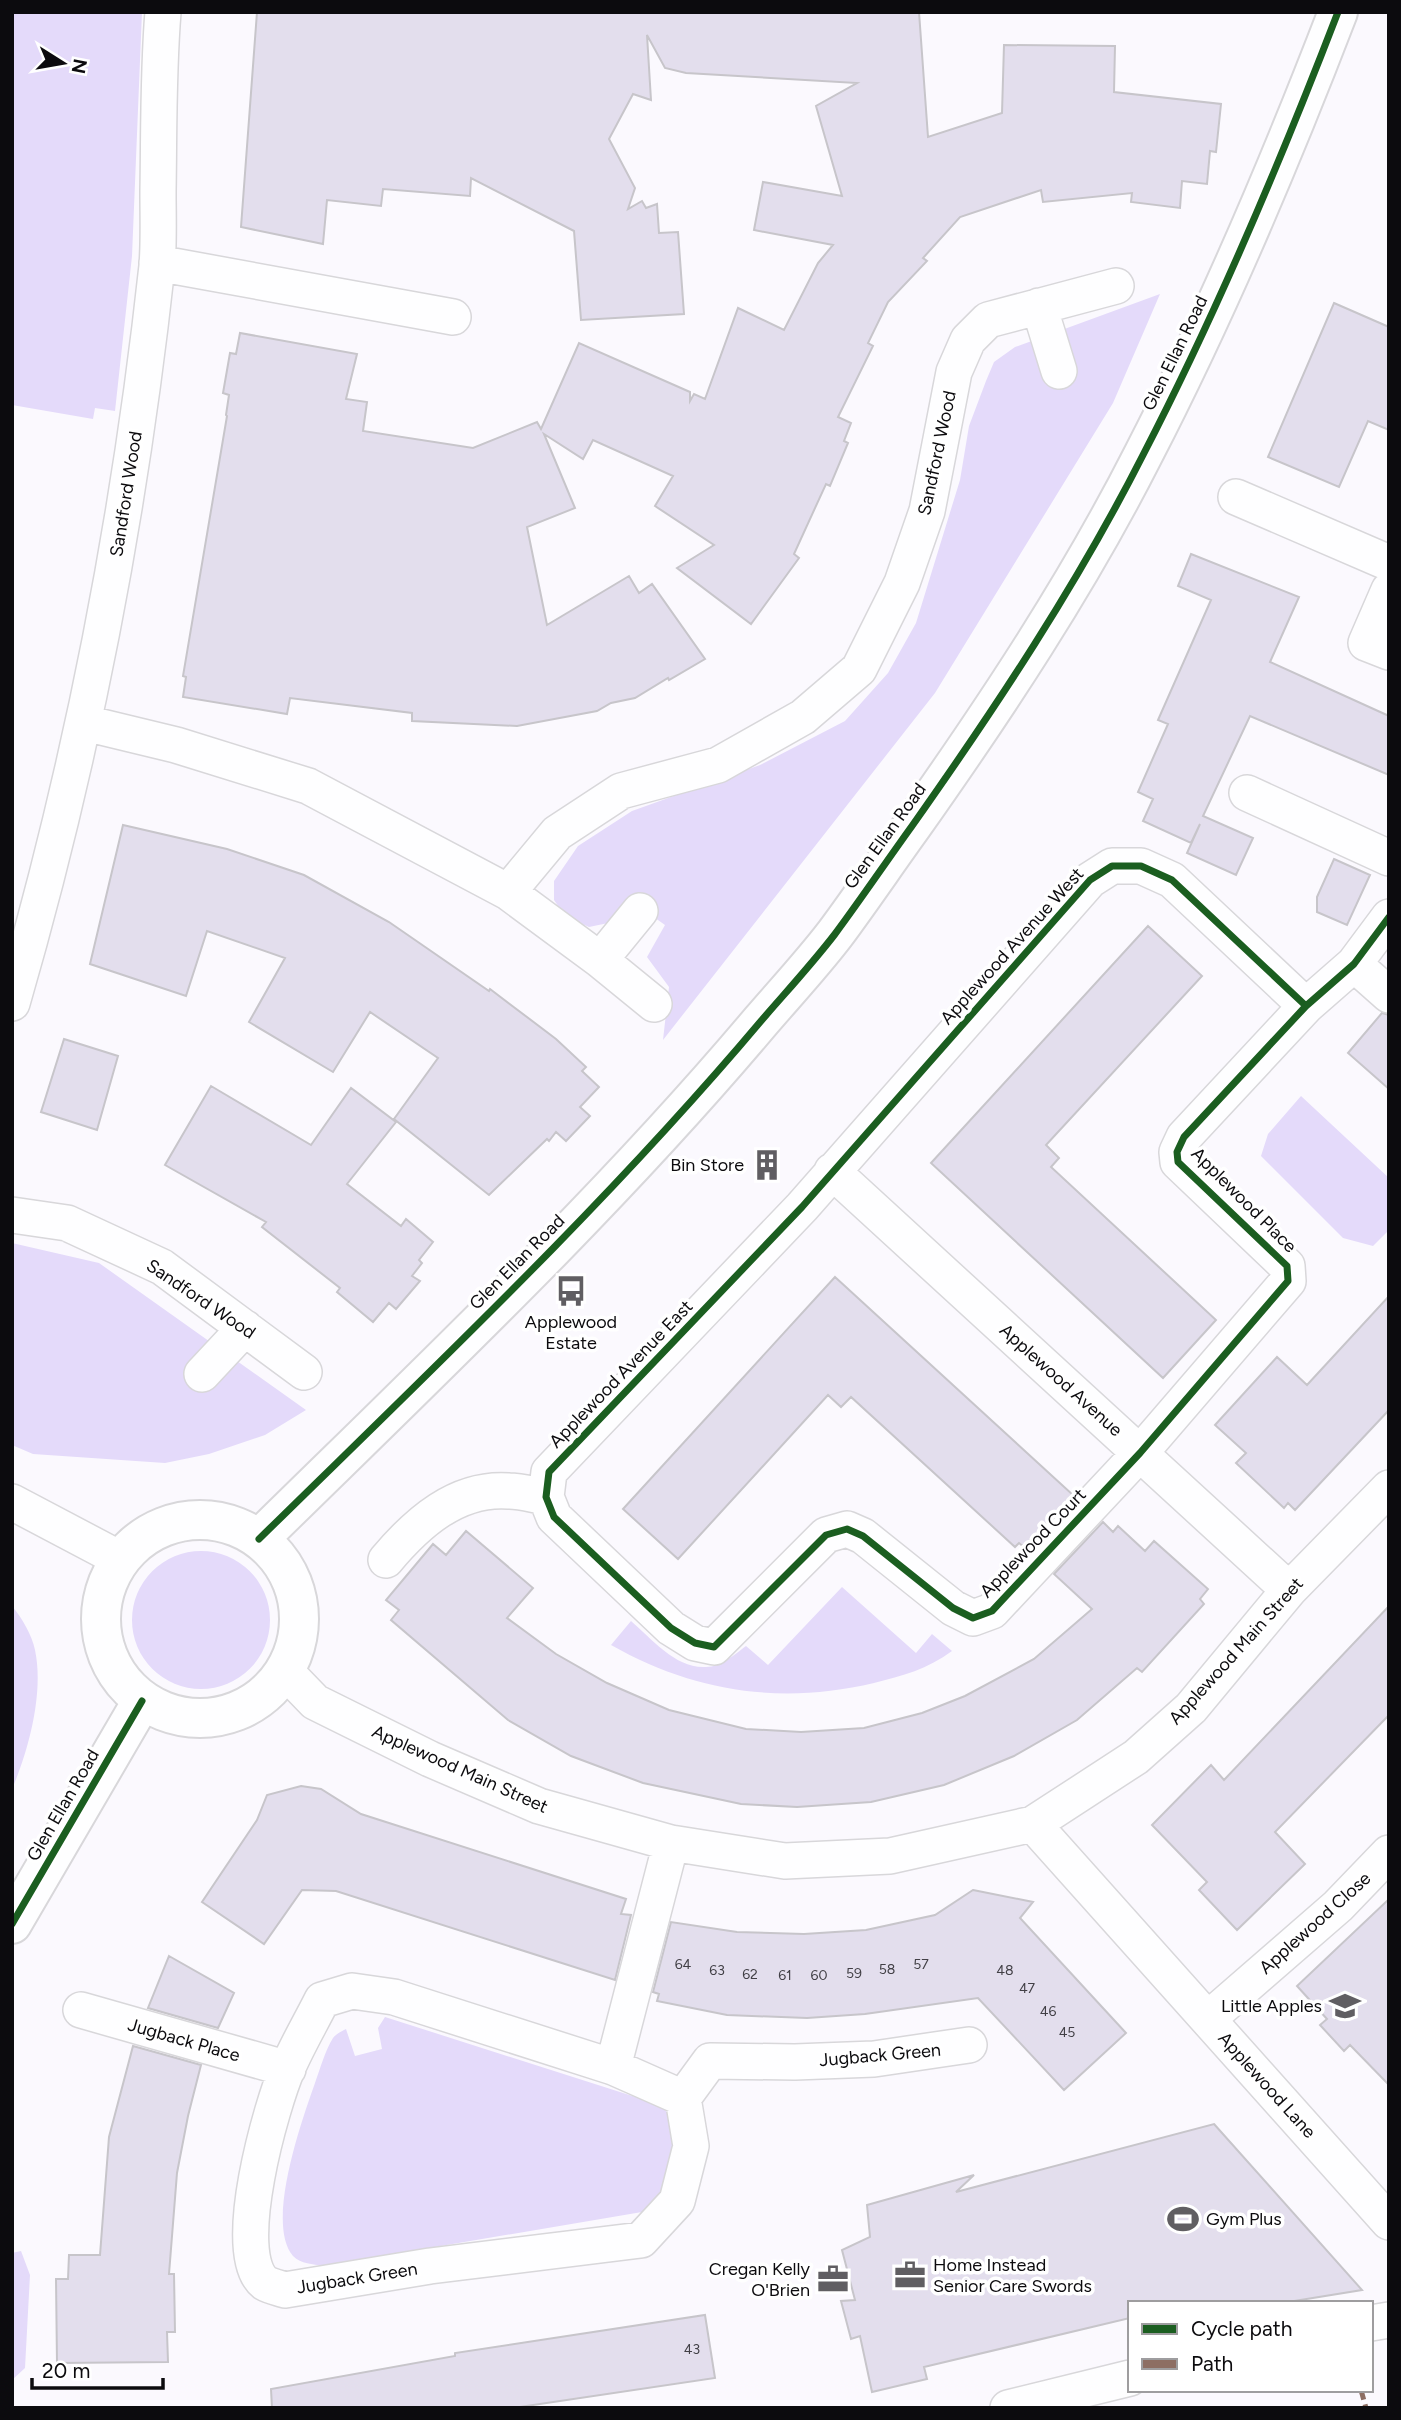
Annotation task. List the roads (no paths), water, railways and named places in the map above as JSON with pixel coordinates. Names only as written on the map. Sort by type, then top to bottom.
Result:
[{"type":"street","name":"Sandford Wood","points":[[12,1003],[33,932],[85,723],[132,464],[157,263],[163,12]]},
{"type":"street","name":"Glen Ellan Road","points":[[259,1539],[623,1177],[718,1073],[834,935],[964,752],[1076,575],[1141,459],[1227,282],[1338,12]]},
{"type":"street","points":[[157,263],[453,317]]},
{"type":"street","name":"Sandford Wood","points":[[508,892],[557,833],[621,791],[718,765],[803,717],[859,669],[902,583],[927,511],[954,372],[968,340],[988,320],[1116,286]]},
{"type":"street","points":[[1039,306],[1059,371]]},
{"type":"street","points":[[1236,497],[1389,563]]},
{"type":"street","points":[[1389,590],[1366,643],[1389,653]]},
{"type":"street","points":[[85,723],[176,745],[308,786],[508,892],[654,1004]]},
{"type":"street","points":[[1247,793],[1389,858]]},
{"type":"street","name":"Applewood Avenue West","points":[[832,1171],[1090,880],[1112,866],[1141,866],[1172,880],[1306,1006]]},
{"type":"street","points":[[600,960],[640,911]]},
{"type":"street","points":[[1306,1006],[1354,964],[1389,917]]},
{"type":"street","points":[[1354,964],[1389,995]]},
{"type":"street","name":"Applewood Place","points":[[1140,1453],[1287,1281],[1287,1266],[1178,1162],[1177,1152],[1184,1138],[1306,1006]]},
{"type":"street","name":"Applewood Avenue","points":[[832,1171],[1289,1590]]},
{"type":"street","name":"Applewood Avenue East","points":[[546,1497],[549,1472],[802,1206],[832,1171]]},
{"type":"street","name":"Sandford Wood","points":[[12,1215],[67,1223],[162,1268],[304,1372]]},
{"type":"street","points":[[202,1374],[245,1328]]},
{"type":"street","name":"Applewood Court","points":[[546,1497],[554,1517],[671,1628],[695,1643],[714,1647],[826,1535],[847,1528],[863,1536],[953,1608],[973,1618],[992,1611],[1140,1453]]},
{"type":"street","name":"Applewood Main Street","points":[[285,1671],[315,1702],[430,1759],[539,1806],[671,1843],[785,1861],[890,1856],[1033,1824],[1136,1757],[1191,1707],[1289,1590],[1389,1488]]},
{"type":"street","points":[[386,1560],[407,1536],[434,1513],[462,1497],[488,1491],[509,1490],[546,1497]]},
{"type":"street","points":[[12,1502],[120,1559]]},
{"type":"street","points":[[201,1520],[221,1523],[232,1525],[259,1539],[279,1560],[294,1586],[296,1595],[299,1615],[296,1644],[285,1671],[263,1696],[235,1713],[204,1719],[171,1715],[142,1701],[119,1679],[104,1650],[99,1619],[105,1588],[120,1559],[142,1538],[170,1524],[201,1520]]},
{"type":"street","name":"Glen Ellan Road","points":[[12,1924],[142,1701]]},
{"type":"street","name":"Applewood Lane","points":[[1033,1824],[1389,2222]]},
{"type":"street","points":[[613,2067],[660,1876],[671,1843]]},
{"type":"street","name":"Applewood Close","points":[[1208,2019],[1338,1906],[1389,1853]]},
{"type":"street","name":"Jugback Green","points":[[683,2098],[613,2067],[394,1997],[352,1991],[322,2000],[288,2068],[262,2149],[252,2210],[250,2242],[254,2268],[265,2283],[285,2290],[430,2266],[641,2240],[677,2201],[691,2146],[683,2098],[710,2061],[874,2059],[969,2046]]},
{"type":"street","name":"Jugback Place","points":[[81,2010],[288,2068]]},
{"type":"street","points":[[1008,2408],[1128,2378]]},
{"type":"place","name":"Bin Store","points":[[767,1165]]},
{"type":"place","name":"Applewood Estate","points":[[571,1291]]},
{"type":"place","name":"Little Apples","points":[[1345,2006]]},
{"type":"place","name":"Gym Plus","points":[[1183,2219]]},
{"type":"place","name":"Home Instead Senior Care Swords","points":[[910,2275]]},
{"type":"place","name":"Cregan Kelly O'Brien","points":[[833,2279]]}]
